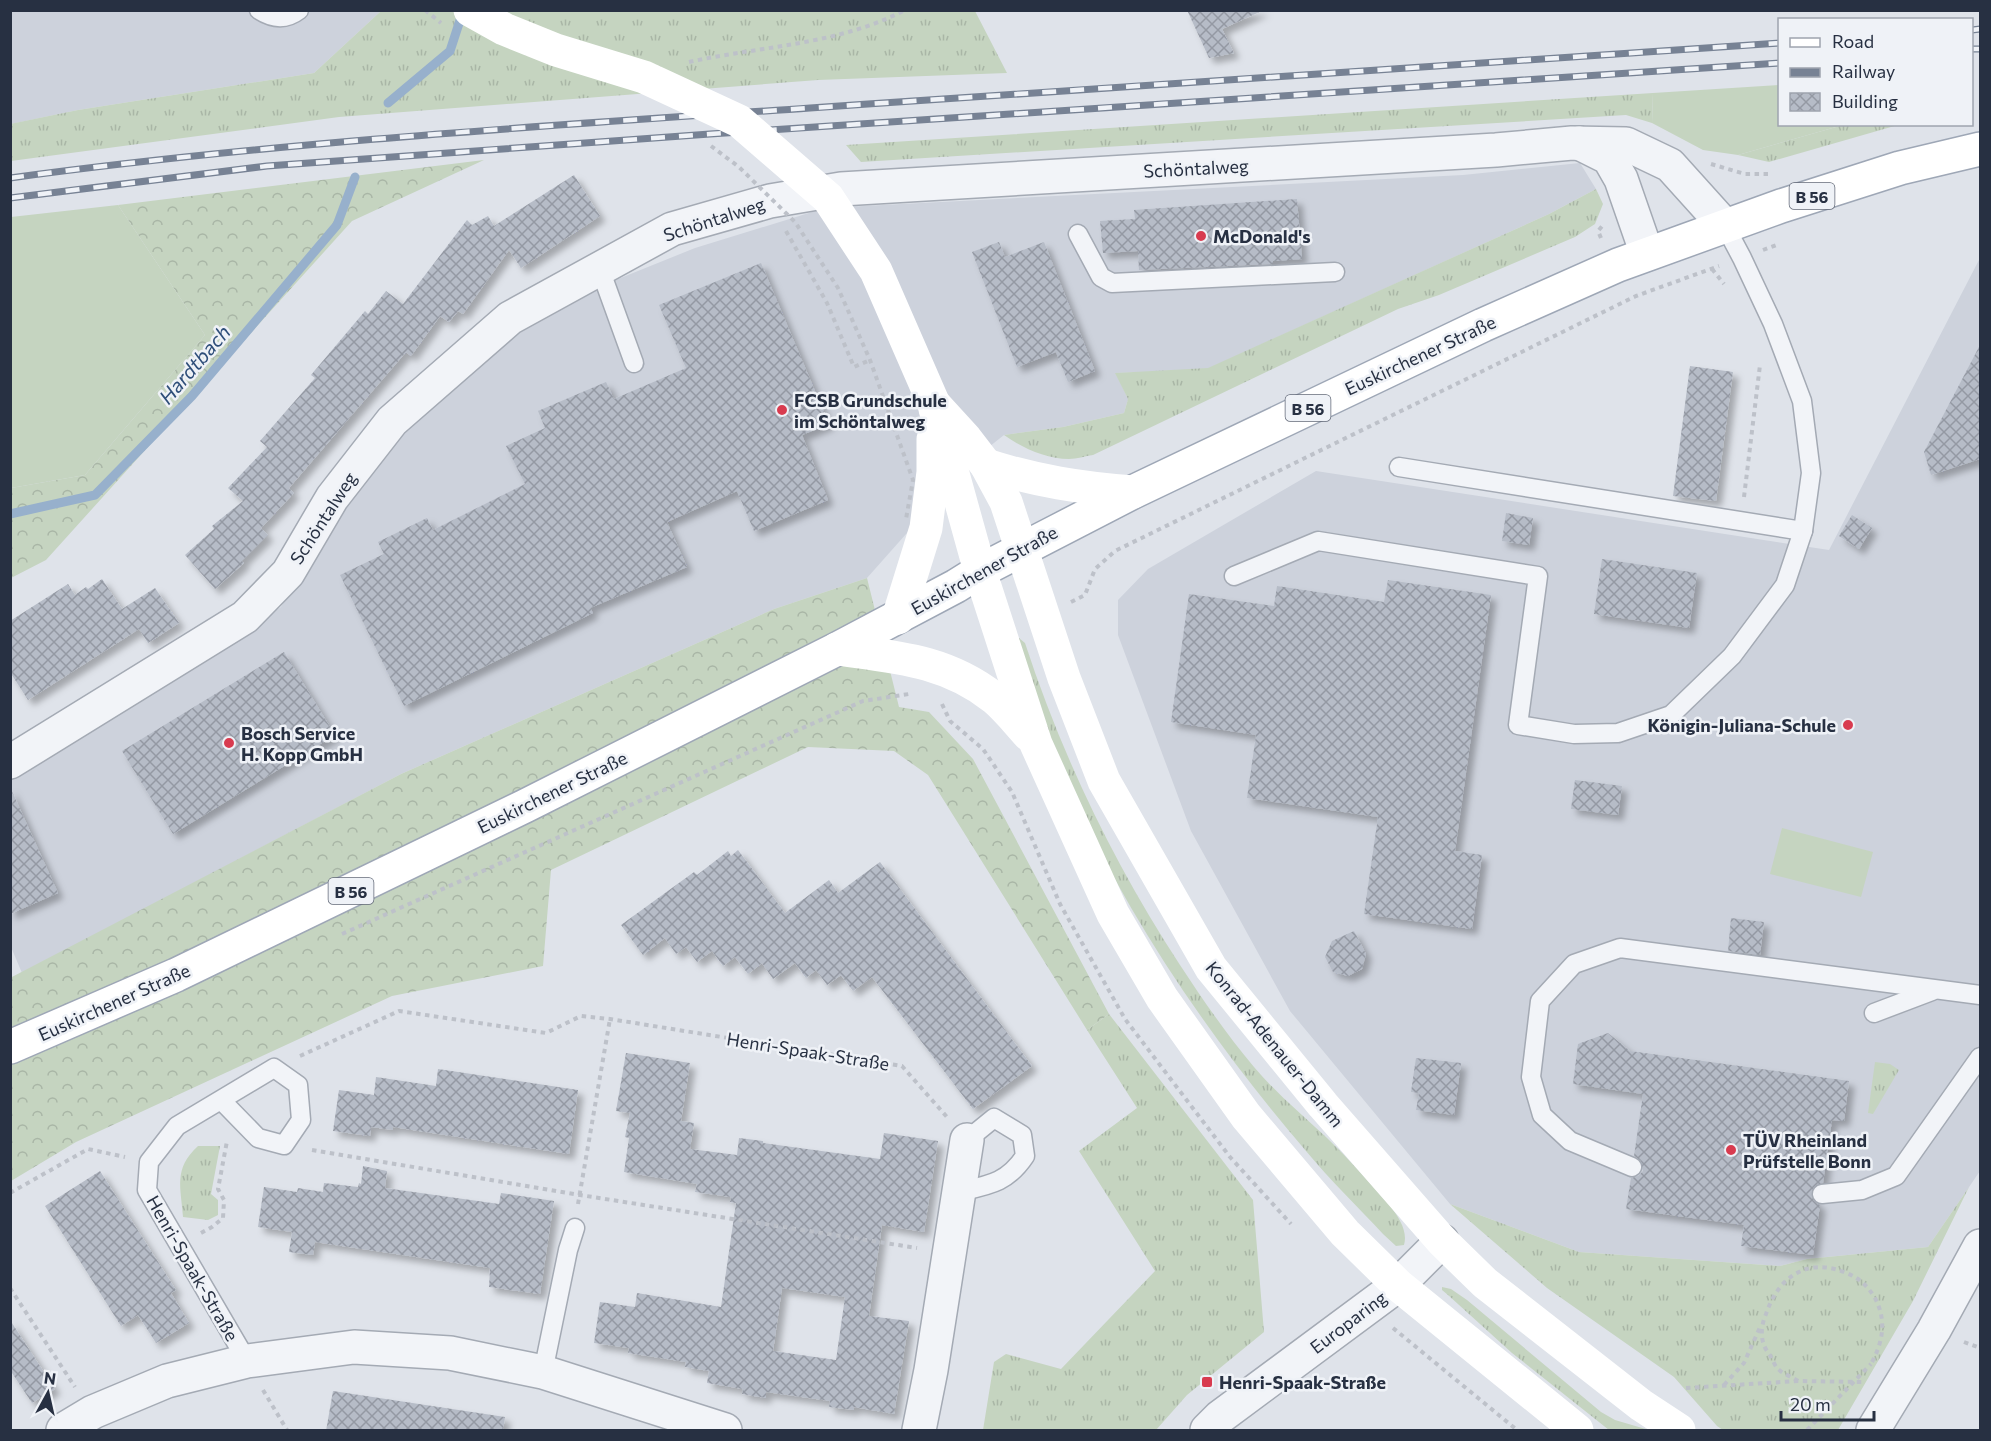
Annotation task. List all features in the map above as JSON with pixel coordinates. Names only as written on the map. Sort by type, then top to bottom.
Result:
[{"type":"main road","points":[[458,19],[504,29],[556,50],[644,77],[739,121],[828,198],[876,271],[934,404],[980,571],[1036,744],[1113,914],[1162,998],[1246,1116],[1345,1233],[1398,1285],[1577,1431]]},
{"type":"main road","name":"Euskirchener Straße","points":[[10,1047],[197,965],[515,812],[837,650],[980,571],[1133,492],[1482,325],[1618,265],[1725,226],[1900,168],[1980,149]]},
{"type":"main road","points":[[898,618],[916,523],[933,472],[934,404]]},
{"type":"main road","name":"Konrad-Adenauer-Damm","points":[[934,404],[986,465],[1006,502],[1064,678],[1104,782],[1211,968],[1323,1106],[1442,1241],[1485,1283],[1641,1405],[1678,1431]]},
{"type":"main road","points":[[986,465],[1052,484],[1084,489],[1133,492]]},
{"type":"main road","points":[[837,650],[904,658],[950,670],[994,698],[1036,744]]},
{"type":"street","name":"Schöntalweg","points":[[10,762],[245,617],[288,573],[332,498],[392,421],[510,318],[672,229],[841,189],[1580,143],[1626,144],[1670,165],[1725,226]]},
{"type":"street","points":[[1580,143],[1609,158],[1621,179],[1647,254]]},
{"type":"street","points":[[919,1431],[967,1140]]},
{"type":"street","name":"Europaring","points":[[1220,1426],[1398,1285],[1442,1241]]},
{"type":"street","points":[[1872,1431],[1934,1330],[1980,1246]]},
{"type":"street","name":"Henri-Spaak-Straße","points":[[63,1431],[98,1421],[167,1381],[247,1361],[354,1347],[450,1353],[543,1372],[725,1431]]},
{"type":"lane","points":[[259,10],[269,16],[283,18],[299,10]]},
{"type":"lane","points":[[1234,576],[1318,542],[1538,576],[1518,725],[1574,734],[1618,733],[1671,715],[1731,656],[1785,585],[1803,531],[1811,473],[1802,401],[1782,345],[1725,226]]},
{"type":"lane","points":[[1078,234],[1101,277],[1112,284],[1335,272]]},
{"type":"lane","points":[[600,269],[634,363]]},
{"type":"lane","points":[[1399,467],[1803,531]]},
{"type":"lane","points":[[1632,1167],[1570,1141],[1542,1115],[1532,1077],[1540,1001],[1574,964],[1620,948],[1980,995]]},
{"type":"lane","points":[[1874,1013],[1933,990]]},
{"type":"lane","points":[[1822,1194],[1862,1190],[1896,1176],[1980,1057]]},
{"type":"lane","points":[[149,1162],[177,1126],[273,1068],[298,1085],[301,1120],[284,1145],[258,1138],[221,1100]]},
{"type":"lane","points":[[958,1192],[992,1185],[1015,1171],[1025,1156],[1022,1135],[994,1118],[967,1140]]},
{"type":"lane","name":"Henri-Spaak-Straße","points":[[149,1162],[147,1190],[247,1361]]},
{"type":"lane","points":[[543,1372],[568,1250],[575,1228]]},
{"type":"path","points":[[425,10],[458,19]]},
{"type":"path","points":[[681,64],[833,37],[885,21],[905,10]]},
{"type":"path","points":[[703,140],[739,168],[795,222],[838,288],[870,360],[913,480],[916,523]]},
{"type":"path","points":[[1670,165],[1715,163],[1745,174],[1766,175],[1777,171]]},
{"type":"path","points":[[785,230],[827,303],[855,367],[870,360]]},
{"type":"path","points":[[1044,614],[1084,595],[1095,569],[1115,551],[1636,296],[1786,242]]},
{"type":"path","points":[[1741,522],[1758,381]]},
{"type":"path","points":[[337,936],[863,701],[910,694],[920,695]]},
{"type":"path","name":"Henri-Spaak-Straße","points":[[273,1068],[399,1011],[546,1032],[581,1016],[610,1019],[902,1066],[967,1140]]},
{"type":"path","points":[[575,1228],[610,1019]]},
{"type":"path","points":[[178,1244],[212,1227],[223,1218],[224,1200],[219,1189],[227,1139],[243,1123]]},
{"type":"path","points":[[284,1145],[580,1195],[950,1253]]},
{"type":"path","points":[[10,1193],[88,1149],[149,1162]]},
{"type":"path","points":[[1724,1386],[1743,1363],[1762,1325],[1770,1301],[1781,1284],[1788,1278],[1796,1272],[1816,1267],[1837,1269],[1856,1276],[1870,1290],[1880,1308],[1883,1329],[1879,1348],[1871,1364],[1807,1431]]},
{"type":"path","points":[[10,1288],[98,1421]]},
{"type":"path","points":[[1368,1307],[1517,1431]]},
{"type":"path","points":[[1762,1325],[1764,1344],[1778,1368],[1798,1381]]},
{"type":"path","name":"Henri-Spaak-Straße","points":[[247,1361],[287,1431]]},
{"type":"path","points":[[1686,1388],[1798,1381],[1901,1383]]},
{"type":"shaded area","points":[[11,11],[381,11],[314,73],[78,110],[11,124]]},
{"type":"shaded area","points":[[1580,163],[1596,189],[1549,214],[1205,370],[1116,373],[1128,399],[1124,413],[1063,427],[1004,435],[970,462],[867,578],[774,609],[401,774],[22,973],[11,947],[10,777],[281,607],[374,453],[514,321],[695,248],[825,208],[1463,175]]},
{"type":"shaded area","points":[[1980,258],[1980,1171],[1928,1247],[1807,1259],[1780,1266],[1579,1252],[1450,1204],[1290,1011],[1191,831],[1118,635],[1118,600],[1148,569],[1316,471],[1829,550]]},
{"type":"green space","points":[[381,11],[975,11],[1007,73],[818,80],[339,117],[11,161],[10,124],[78,110],[314,73]]},
{"type":"green space","points":[[1778,85],[1778,126],[1840,126],[1738,155],[1703,150],[1652,123],[1653,93]]},
{"type":"green space","points":[[1653,93],[1652,123],[1626,115],[861,162],[846,145]]},
{"type":"green space","points":[[1840,126],[1895,126],[1769,162],[1738,155]]},
{"type":"green space","points":[[484,160],[352,221],[46,560],[11,578],[11,488],[85,475],[205,335],[118,205]]},
{"type":"green space","points":[[1596,189],[1603,204],[1595,224],[1575,237],[1439,295],[1398,309],[1093,455],[1060,459],[1026,448],[1004,435],[1063,427],[1124,413],[1128,399],[1115,373],[1208,368],[1549,214]]},
{"type":"green space","points":[[118,205],[205,335],[85,475],[11,488],[11,217]]},
{"type":"green space","points":[[867,578],[899,707],[929,712],[973,759],[1109,1014],[1087,1030],[928,775],[894,751],[808,747],[551,870],[543,966],[392,996],[76,1142],[11,1181],[10,978],[401,774],[774,609]]},
{"type":"green space","points":[[1019,638],[1025,643],[1073,768],[1112,849],[1180,965],[1254,1067],[1280,1095],[1343,1154],[1391,1207],[1404,1230],[1404,1245],[1396,1246],[1383,1234],[1325,1172],[1238,1067],[1175,979],[1119,887],[1070,790],[1047,735],[1014,641]]},
{"type":"green space","points":[[1782,828],[1873,852],[1861,897],[1770,874]]},
{"type":"green space","points":[[1109,1014],[1253,1200],[1264,1332],[1187,1395],[1156,1430],[983,1430],[994,1362],[1006,1354],[1061,1369],[1155,1271],[1079,1151],[1137,1108],[1087,1030]]},
{"type":"green space","points":[[1875,1062],[1890,1064],[1899,1070],[1873,1114],[1868,1113]]},
{"type":"green space","points":[[198,1146],[220,1146],[211,1194],[218,1200],[218,1215],[208,1220],[183,1217],[180,1179],[185,1163]]},
{"type":"green space","points":[[1969,1187],[1913,1301],[1838,1430],[1723,1430],[1674,1377],[1547,1288],[1450,1204],[1579,1252],[1780,1266],[1807,1259],[1928,1247]]},
{"type":"green space","points":[[1442,1287],[1451,1289],[1467,1300],[1601,1412],[1615,1420],[1649,1430],[1609,1430],[1512,1353],[1442,1290]]},
{"type":"building","points":[[1187,10],[1264,10],[1222,29],[1234,53],[1209,58]]},
{"type":"building","points":[[574,175],[600,216],[521,268],[509,250],[463,314],[458,311],[449,322],[440,316],[411,356],[406,352],[289,488],[294,493],[261,528],[268,535],[242,561],[244,563],[215,589],[185,555],[214,529],[212,526],[243,501],[228,488],[267,447],[260,441],[315,378],[311,375],[365,311],[368,314],[386,291],[403,304],[467,220],[472,225],[488,216],[494,226]]},
{"type":"building","name":"McDonald's","points":[[1297,199],[1302,259],[1273,261],[1273,264],[1139,270],[1138,251],[1103,253],[1100,221],[1135,219],[1134,210]]},
{"type":"building","points":[[999,242],[1005,257],[1044,242],[1095,371],[1068,382],[1056,352],[1017,367],[972,252]]},
{"type":"building","points":[[761,263],[829,424],[802,435],[828,500],[754,531],[737,491],[667,522],[687,567],[590,608],[593,613],[404,706],[340,575],[384,554],[378,542],[427,518],[433,530],[525,484],[506,446],[545,428],[538,411],[606,382],[614,399],[686,368],[659,305]]},
{"type":"building","points":[[1980,345],[1980,459],[1931,475],[1924,452]]},
{"type":"building","points":[[1690,366],[1733,372],[1716,501],[1673,496]]},
{"type":"building","points":[[1506,513],[1533,518],[1529,545],[1502,541]]},
{"type":"building","points":[[1852,515],[1872,528],[1859,549],[1839,536]]},
{"type":"building","points":[[1602,559],[1697,573],[1689,628],[1594,614]]},
{"type":"building","points":[[102,579],[122,609],[155,588],[179,623],[148,643],[139,629],[28,700],[10,672],[10,621],[68,584],[75,595]]},
{"type":"building","points":[[1388,580],[1491,595],[1455,851],[1482,855],[1472,929],[1364,914],[1378,817],[1247,798],[1256,735],[1171,722],[1189,594],[1274,606],[1277,586],[1384,602]]},
{"type":"building","name":"Bosch Service H. Kopp GmbH","points":[[284,652],[335,735],[173,834],[122,751]]},
{"type":"building","points":[[1575,780],[1622,786],[1618,815],[1571,809]]},
{"type":"building","points":[[10,787],[58,893],[10,914]]},
{"type":"building","points":[[738,850],[785,913],[829,880],[838,893],[880,862],[1032,1066],[973,1109],[872,977],[853,991],[841,975],[827,985],[816,970],[806,978],[795,963],[773,979],[762,963],[748,974],[735,957],[723,966],[712,951],[697,962],[686,947],[676,954],[665,938],[643,955],[621,925],[694,872],[697,875],[728,851],[731,856]]},
{"type":"building","points":[[1731,918],[1764,922],[1760,955],[1728,951]]},
{"type":"building","points":[[1354,931],[1366,954],[1362,969],[1348,976],[1333,972],[1325,957],[1332,941]]},
{"type":"building","name":"TÜV Rheinland Prüfstelle Bonn","points":[[1608,1033],[1630,1051],[1849,1081],[1844,1121],[1832,1120],[1823,1183],[1816,1185],[1812,1190],[1813,1200],[1820,1205],[1813,1255],[1741,1246],[1744,1225],[1626,1209],[1631,1178],[1643,1171],[1641,1161],[1634,1156],[1643,1094],[1573,1084],[1578,1044]]},
{"type":"building","points":[[626,1053],[690,1063],[681,1121],[694,1123],[690,1149],[737,1155],[739,1138],[880,1159],[884,1133],[938,1141],[924,1232],[882,1225],[869,1316],[909,1321],[894,1414],[854,1407],[854,1410],[829,1407],[830,1401],[766,1392],[766,1398],[742,1394],[743,1389],[707,1383],[709,1371],[685,1367],[686,1362],[628,1353],[629,1348],[594,1343],[600,1302],[635,1307],[637,1293],[721,1307],[736,1203],[730,1202],[731,1197],[695,1192],[697,1184],[624,1172],[629,1138],[625,1137],[630,1113],[616,1111]],"holes":[[[782,1288],[845,1297],[836,1360],[773,1351]]]},
{"type":"building","points":[[1416,1058],[1461,1063],[1454,1115],[1416,1110],[1419,1093],[1411,1092]]},
{"type":"building","points":[[438,1069],[578,1090],[569,1154],[393,1127],[393,1130],[371,1127],[370,1136],[333,1131],[339,1090],[374,1095],[376,1077],[436,1086]]},
{"type":"building","points":[[363,1166],[387,1171],[385,1188],[499,1204],[501,1193],[554,1201],[540,1294],[489,1287],[490,1268],[315,1242],[313,1255],[289,1252],[292,1232],[258,1227],[264,1187],[297,1192],[298,1188],[323,1192],[324,1183],[358,1187],[359,1183],[361,1184]]},
{"type":"building","points":[[100,1171],[176,1290],[171,1293],[189,1323],[156,1343],[138,1315],[121,1326],[45,1206]]},
{"type":"building","points":[[10,1320],[55,1389],[32,1403],[10,1370]]},
{"type":"building","points":[[333,1391],[505,1417],[503,1431],[326,1431]]},
{"type":"waterway","name":"Hardtbach","points":[[388,103],[450,51],[463,11]]},
{"type":"waterway","name":"Hardtbach","points":[[10,514],[95,495],[192,396],[337,225],[355,177]]},
{"type":"railway","points":[[1973,30],[1980,29]]},
{"type":"railway","points":[[10,178],[210,154],[510,129],[1778,43]]},
{"type":"railway","points":[[1973,49],[1980,49]]},
{"type":"railway","points":[[10,198],[267,166],[710,134],[1778,63]]},
{"type":"place","name":"McDonald's","points":[[1201,236]]},
{"type":"place","name":"FCSB Grundschule im Schöntalweg","points":[[782,410]]},
{"type":"place","name":"Königin-Juliana-Schule","points":[[1848,725]]},
{"type":"place","name":"Bosch Service H. Kopp GmbH","points":[[229,743]]},
{"type":"place","name":"TÜV Rheinland Prüfstelle Bonn","points":[[1731,1150]]},
{"type":"place","name":"Henri-Spaak-Straße","points":[[1207,1382]]}]
